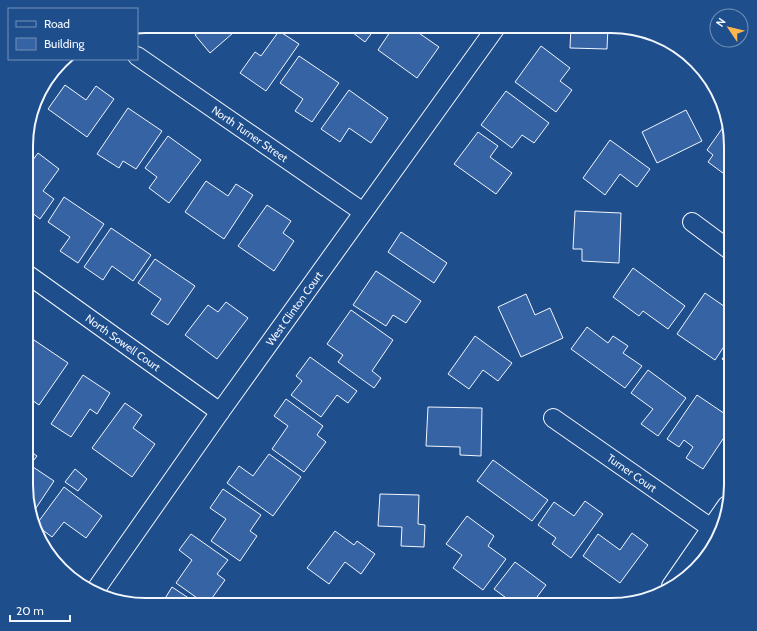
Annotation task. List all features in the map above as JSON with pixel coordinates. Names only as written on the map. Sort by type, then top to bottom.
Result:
[{"type":"street","name":"West Clinton Court","points":[[98,587],[220,412],[492,33]]},
{"type":"street","name":"North Turner Street","points":[[138,57],[363,212]]},
{"type":"street","points":[[692,222],[724,246]]},
{"type":"street","name":"North Sowell Court","points":[[33,278],[220,412]]},
{"type":"street","name":"Turner Court","points":[[553,418],[711,528]]},
{"type":"street","points":[[677,577],[719,518]]},
{"type":"building","points":[[197,33],[233,33],[210,53],[195,35]]},
{"type":"building","points":[[278,33],[282,33],[299,44],[266,91],[240,73],[255,52],[261,56]]},
{"type":"building","points":[[353,33],[372,33],[365,42]]},
{"type":"building","points":[[389,33],[419,33],[439,47],[417,78],[378,50]]},
{"type":"building","points":[[571,33],[608,33],[607,49],[570,48]]},
{"type":"building","points":[[541,46],[570,68],[560,81],[572,90],[556,112],[515,82]]},
{"type":"building","points":[[299,56],[339,83],[312,122],[295,111],[303,99],[280,83]]},
{"type":"building","points":[[65,85],[86,100],[96,86],[114,99],[87,137],[48,109]]},
{"type":"building","points":[[349,90],[388,118],[371,143],[349,128],[340,142],[321,129]]},
{"type":"building","points":[[506,91],[549,123],[534,143],[522,135],[512,148],[481,125]]},
{"type":"building","points":[[128,108],[162,131],[136,169],[123,161],[119,168],[97,154]]},
{"type":"building","points":[[686,110],[702,141],[657,163],[642,132]]},
{"type":"building","points":[[722,128],[724,139],[724,174],[708,162],[713,155],[707,150]]},
{"type":"building","points":[[478,132],[498,146],[490,157],[512,173],[496,194],[454,164]]},
{"type":"building","points":[[168,136],[201,160],[169,203],[149,188],[157,177],[145,168]]},
{"type":"building","points":[[610,140],[650,169],[637,187],[620,174],[605,195],[583,178]]},
{"type":"building","points":[[38,153],[59,169],[43,191],[54,199],[40,219],[33,214],[33,160]]},
{"type":"building","points":[[206,181],[228,196],[236,184],[253,195],[224,239],[185,212]]},
{"type":"building","points":[[64,197],[104,224],[78,263],[60,251],[70,237],[48,222]]},
{"type":"building","points":[[267,205],[291,221],[283,233],[294,241],[274,271],[238,246]]},
{"type":"building","points":[[575,211],[621,213],[619,263],[582,261],[582,249],[573,249]]},
{"type":"building","points":[[111,228],[151,255],[133,281],[112,266],[103,280],[84,267]]},
{"type":"building","points":[[401,232],[447,263],[434,283],[388,252]]},
{"type":"building","points":[[155,259],[195,286],[168,325],[151,314],[161,299],[138,283]]},
{"type":"building","points":[[633,268],[685,306],[668,329],[643,311],[639,316],[613,297]]},
{"type":"building","points":[[376,271],[421,301],[406,323],[393,315],[386,326],[353,305]]},
{"type":"building","points":[[705,293],[724,306],[724,346],[715,360],[677,334]]},
{"type":"building","points":[[526,294],[535,315],[550,308],[563,338],[521,357],[498,307]]},
{"type":"building","points":[[226,302],[248,318],[217,359],[185,335],[208,305],[218,312]]},
{"type":"building","points":[[351,310],[393,340],[372,371],[381,378],[374,388],[338,362],[343,355],[327,344]]},
{"type":"building","points":[[587,327],[608,343],[613,336],[628,346],[623,353],[642,366],[625,388],[571,349]]},
{"type":"building","points":[[475,336],[512,363],[498,381],[483,370],[469,389],[448,374]]},
{"type":"building","points":[[34,340],[68,363],[39,405],[33,401]]},
{"type":"building","points":[[310,357],[357,391],[348,403],[337,395],[321,417],[291,395],[302,381],[296,376]]},
{"type":"building","points":[[648,370],[686,398],[658,436],[641,424],[653,409],[631,393]]},
{"type":"building","points":[[83,375],[110,393],[97,414],[90,409],[71,437],[51,424]]},
{"type":"building","points":[[697,395],[724,413],[724,438],[703,469],[686,458],[693,447],[684,440],[679,447],[667,439]]},
{"type":"building","points":[[286,399],[323,426],[317,435],[326,442],[304,472],[272,449],[288,426],[274,416]]},
{"type":"building","points":[[125,403],[142,415],[133,428],[155,444],[132,477],[92,448]]},
{"type":"building","points":[[428,407],[482,408],[481,456],[460,455],[460,447],[426,446]]},
{"type":"building","points":[[33,453],[37,456],[33,461]]},
{"type":"building","points":[[269,454],[301,477],[273,516],[227,483],[239,466],[253,476]]},
{"type":"building","points":[[493,460],[548,500],[532,521],[477,481]]},
{"type":"building","points":[[33,467],[54,481],[36,508],[33,492]]},
{"type":"building","points":[[75,469],[87,479],[78,491],[65,482]]},
{"type":"building","points":[[64,487],[102,516],[86,538],[64,522],[52,537],[43,530],[39,520]]},
{"type":"building","points":[[223,489],[261,515],[250,531],[257,536],[240,561],[211,541],[226,519],[210,508]]},
{"type":"building","points":[[380,494],[419,495],[418,524],[425,525],[424,547],[401,546],[402,527],[378,526]]},
{"type":"building","points":[[585,501],[603,514],[571,558],[552,544],[556,538],[538,525],[554,502],[574,516]]},
{"type":"building","points":[[467,516],[494,536],[488,546],[506,559],[483,590],[453,568],[462,555],[446,544]]},
{"type":"building","points":[[335,531],[354,545],[357,541],[375,554],[361,574],[345,562],[329,584],[307,568]]},
{"type":"building","points":[[632,533],[648,545],[620,583],[583,556],[598,534],[620,550]]},
{"type":"building","points":[[191,534],[228,560],[217,574],[225,580],[212,598],[197,598],[176,583],[192,560],[179,550]]},
{"type":"building","points":[[515,562],[546,585],[536,598],[506,598],[494,589]]},
{"type":"building","points":[[172,587],[188,598],[165,598]]}]
